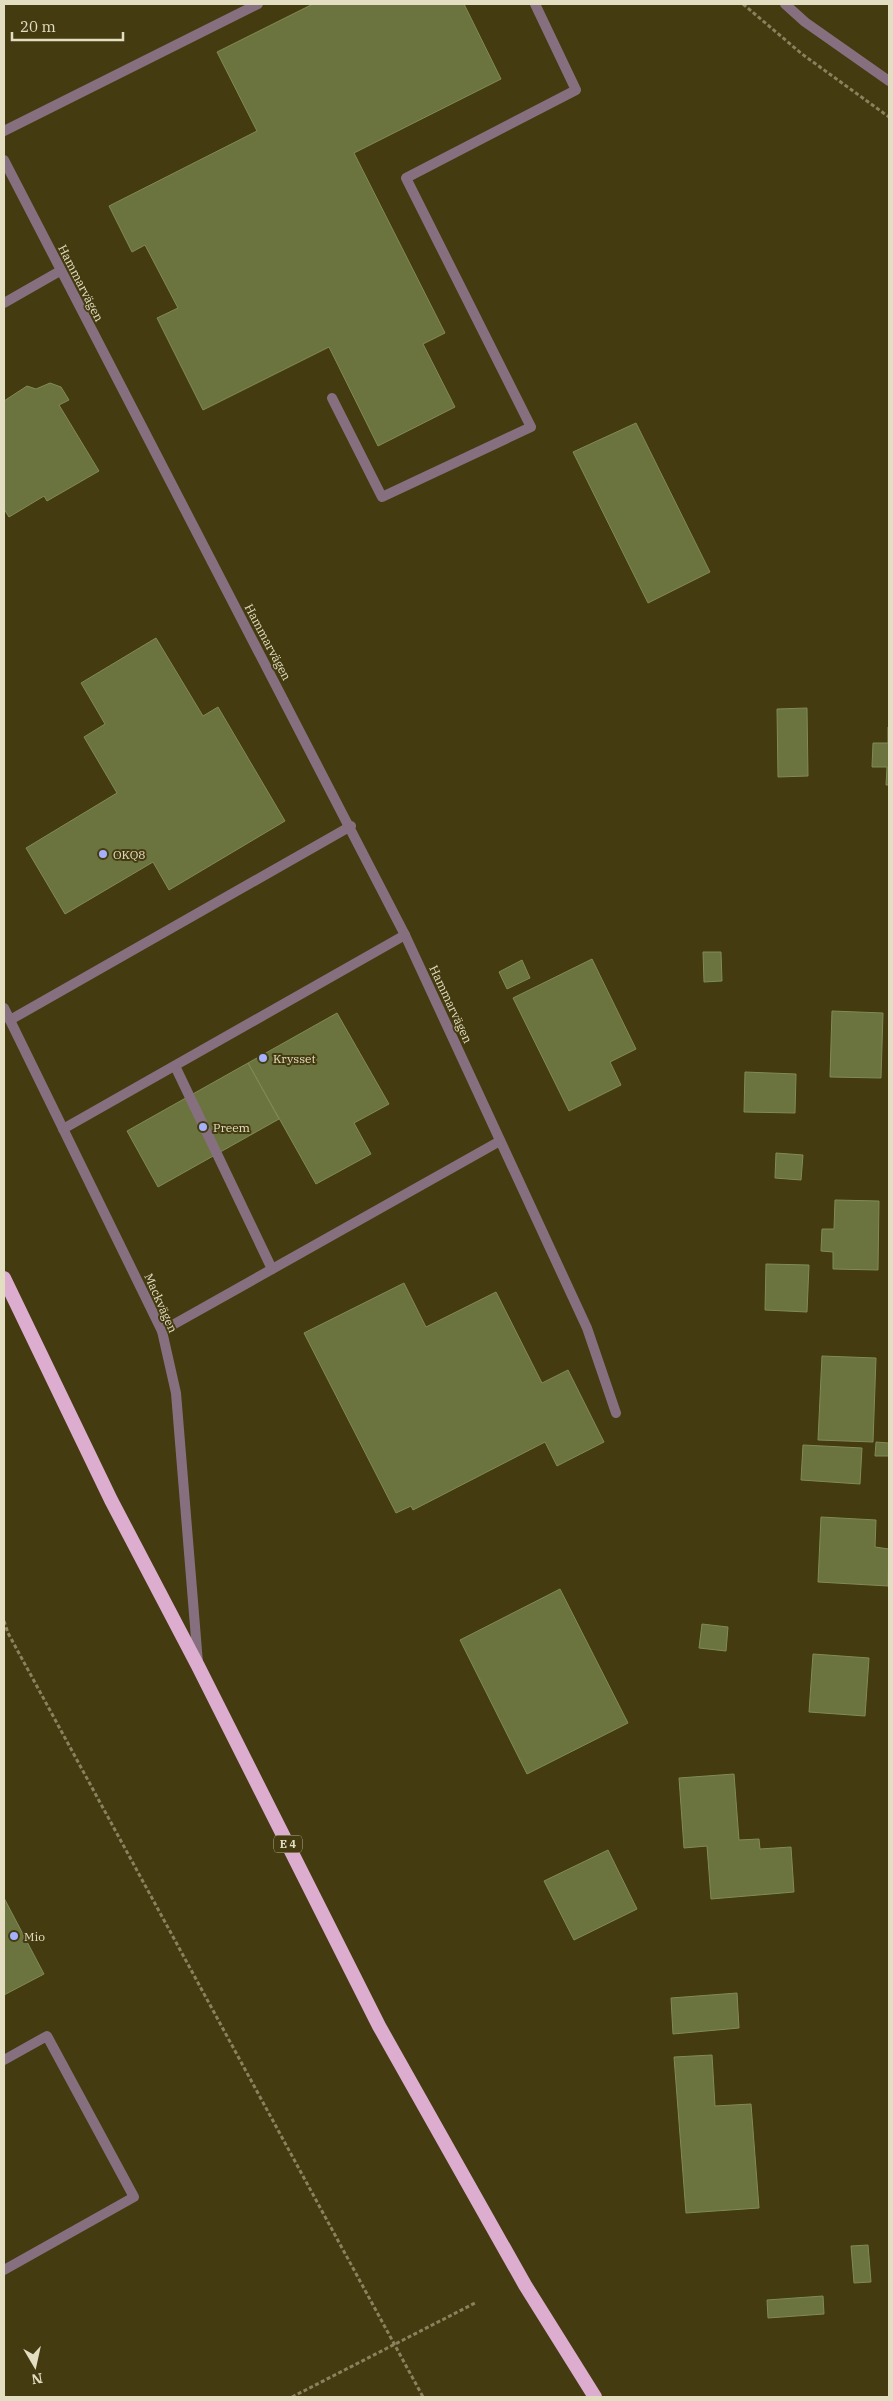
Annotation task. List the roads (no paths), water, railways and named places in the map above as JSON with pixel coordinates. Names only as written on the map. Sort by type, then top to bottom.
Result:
[{"type":"highway","name":"E 4","points":[[4,1278],[111,1500],[198,1666],[379,2026],[525,2286],[595,2397]]},
{"type":"street","points":[[4,131],[258,4]]},
{"type":"street","points":[[332,398],[382,497],[531,427],[406,178],[576,90],[535,4]]},
{"type":"street","points":[[785,4],[806,22],[889,82]]},
{"type":"street","name":"Hammarvägen","points":[[4,160],[60,271],[351,826],[405,934],[587,1328],[616,1413]]},
{"type":"street","points":[[4,303],[60,271]]},
{"type":"street","points":[[10,1020],[351,826]]},
{"type":"street","points":[[63,1129],[405,934]]},
{"type":"street","name":"Mackvägen","points":[[4,1008],[162,1330],[176,1393],[198,1666]]},
{"type":"street","points":[[175,1066],[272,1269]]},
{"type":"street","points":[[162,1330],[500,1141]]},
{"type":"street","points":[[4,2060],[47,2036],[134,2197],[4,2270]]},
{"type":"place","name":"OKQ8","points":[[103,854]]},
{"type":"place","name":"Krysset","points":[[263,1058]]},
{"type":"place","name":"Preem","points":[[203,1127]]},
{"type":"place","name":"Mio","points":[[14,1936]]}]
